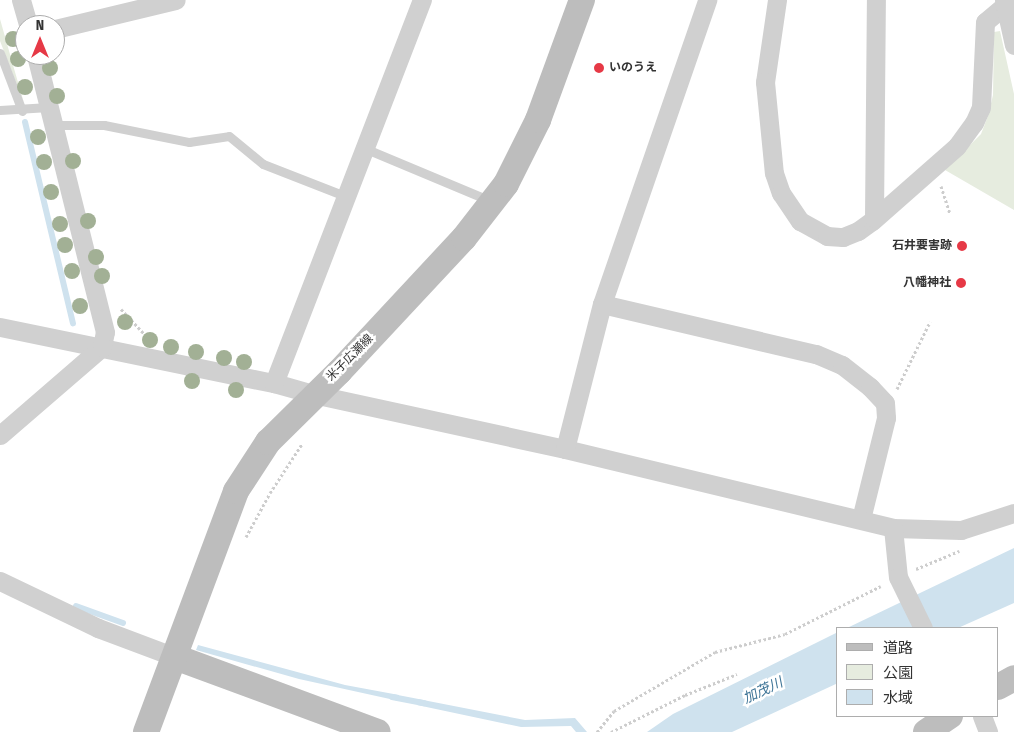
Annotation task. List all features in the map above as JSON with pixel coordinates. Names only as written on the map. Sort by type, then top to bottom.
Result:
[{"type":"main road","name":"米子広瀬線","points":[[146,732],[236,491],[268,442],[313,394],[339,372],[493,202],[506,184],[538,120],[582,0]]},
{"type":"main road","points":[[175,658],[378,732]]},
{"type":"main road","points":[[999,687],[1014,678]]},
{"type":"main road","points":[[926,732],[948,717]]},
{"type":"street","points":[[21,0],[25,15]]},
{"type":"street","points":[[65,26],[151,3],[176,0]]},
{"type":"street","points":[[274,383],[422,0]]},
{"type":"street","points":[[565,449],[602,304],[707,0]]},
{"type":"street","points":[[777,0],[766,57],[766,105],[774,173],[782,193],[800,221],[827,236],[842,237],[858,231],[957,146],[981,107],[986,22],[1004,2]]},
{"type":"street","points":[[874,218],[876,0]]},
{"type":"street","points":[[1004,2],[1014,44]]},
{"type":"street","points":[[0,435],[102,347],[105,332],[38,65]]},
{"type":"street","points":[[602,304],[816,354],[842,366],[885,403],[886,418],[861,519]]},
{"type":"street","points":[[0,327],[274,383],[313,394],[565,449],[892,528],[961,530],[1014,513]]},
{"type":"street","points":[[892,528],[899,580],[922,627]]},
{"type":"street","points":[[0,582],[98,628],[175,658]]},
{"type":"street","points":[[982,717],[988,732]]},
{"type":"lane","points":[[0,53],[22,111]]},
{"type":"lane","points":[[0,110],[22,111],[189,142],[229,136],[263,164],[345,196]]},
{"type":"lane","points":[[364,148],[493,202]]},
{"type":"path","points":[[935,166],[950,214]]},
{"type":"path","points":[[119,307],[142,334],[150,337]]},
{"type":"path","points":[[885,403],[895,394],[930,322]]},
{"type":"path","points":[[244,541],[270,493],[306,438]]},
{"type":"path","points":[[597,732],[614,711],[715,652],[785,634],[967,548]]},
{"type":"path","points":[[611,732],[677,699],[737,674]]},
{"type":"green space","points":[[0,19],[15,72],[24,103],[0,41]]},
{"type":"green space","points":[[1000,31],[1014,94],[1014,210],[945,170],[981,134],[993,95],[994,32]]},
{"type":"water","points":[[1014,548],[1014,603],[960,627],[849,627]]},
{"type":"water","name":"加茂川","points":[[836,633],[836,684],[732,732],[647,732],[673,714]]},
{"type":"water","points":[[198,645],[345,685],[399,695],[399,701],[299,679],[196,650]]},
{"type":"water","points":[[418,699],[525,720],[575,718],[587,732],[576,732],[571,726],[521,727],[417,705]]},
{"type":"waterway","points":[[25,122],[73,323]]},
{"type":"waterway","points":[[76,606],[123,623]]},
{"type":"waterway","points":[[392,697],[424,703]]},
{"type":"place","name":"いのうえ","points":[[599,68]]},
{"type":"place","name":"石井要害跡","points":[[962,246]]},
{"type":"place","name":"八幡神社","points":[[961,283]]}]
